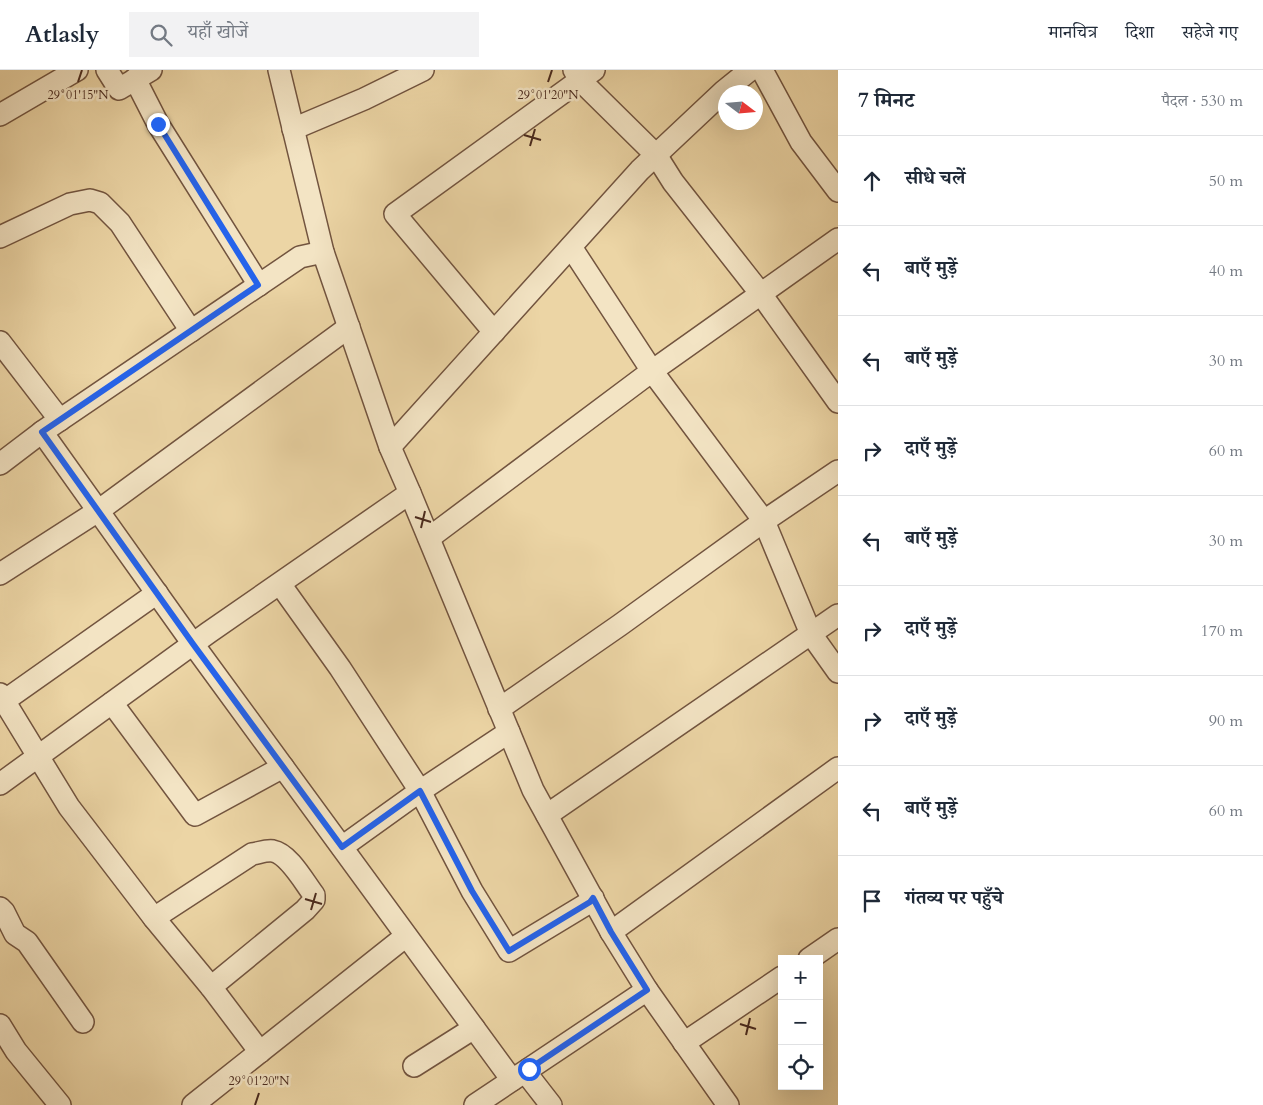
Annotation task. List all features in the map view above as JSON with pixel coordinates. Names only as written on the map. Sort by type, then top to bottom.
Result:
[{"type":"street","points":[[0,115],[77,70]]},
{"type":"street","points":[[107,70],[118,89],[143,75],[158,124],[258,285]]},
{"type":"street","points":[[279,70],[323,252],[390,448],[533,790],[611,932],[647,990],[728,1105]]},
{"type":"street","points":[[293,129],[364,99],[423,70]]},
{"type":"street","points":[[390,448],[640,170],[750,70]]},
{"type":"street","points":[[762,70],[801,142],[838,190]]},
{"type":"street","points":[[494,332],[395,214],[583,73],[585,85],[656,155],[673,182],[761,294],[838,402]]},
{"type":"street","points":[[0,238],[70,204],[90,200],[100,203],[120,223],[191,331]]},
{"type":"street","points":[[429,538],[652,371],[838,239]]},
{"type":"street","points":[[571,247],[652,371],[764,521],[811,634],[838,672]]},
{"type":"street","points":[[0,464],[42,432],[300,257],[323,252]]},
{"type":"street","points":[[0,574],[98,511],[349,327]]},
{"type":"street","points":[[0,342],[60,420]]},
{"type":"street","points":[[42,432],[193,644],[512,1080]]},
{"type":"street","points":[[499,709],[838,470]]},
{"type":"street","points":[[0,784],[193,644],[410,493]]},
{"type":"street","points":[[280,584],[340,668],[420,791],[472,891],[509,951],[590,902],[593,898]]},
{"type":"street","points":[[157,593],[2,698],[69,807],[260,1052]]},
{"type":"street","points":[[547,815],[838,615]]},
{"type":"street","points":[[112,703],[195,815],[284,768]]},
{"type":"street","points":[[342,847],[420,791],[509,732]]},
{"type":"street","points":[[611,932],[838,768]]},
{"type":"street","points":[[154,918],[252,854],[271,851],[280,853],[292,865],[314,895],[314,900],[305,910],[211,987]]},
{"type":"street","points":[[0,908],[15,934],[27,942],[83,1022]]},
{"type":"street","points":[[193,1105],[406,936]]},
{"type":"street","points":[[815,955],[838,939]]},
{"type":"street","points":[[684,1044],[778,980]]},
{"type":"street","points":[[475,1105],[647,990]]},
{"type":"street","points":[[0,1025],[16,1051],[60,1105]]},
{"type":"street","points":[[414,1066],[474,1028]]},
{"type":"street","points":[[529,1069],[530,1078],[551,1105]]},
{"type":"route","points":[[158,124],[258,285],[42,432],[193,644],[342,847],[420,791],[472,891],[509,951],[590,902],[593,898],[611,932],[647,990],[529,1069]]}]
